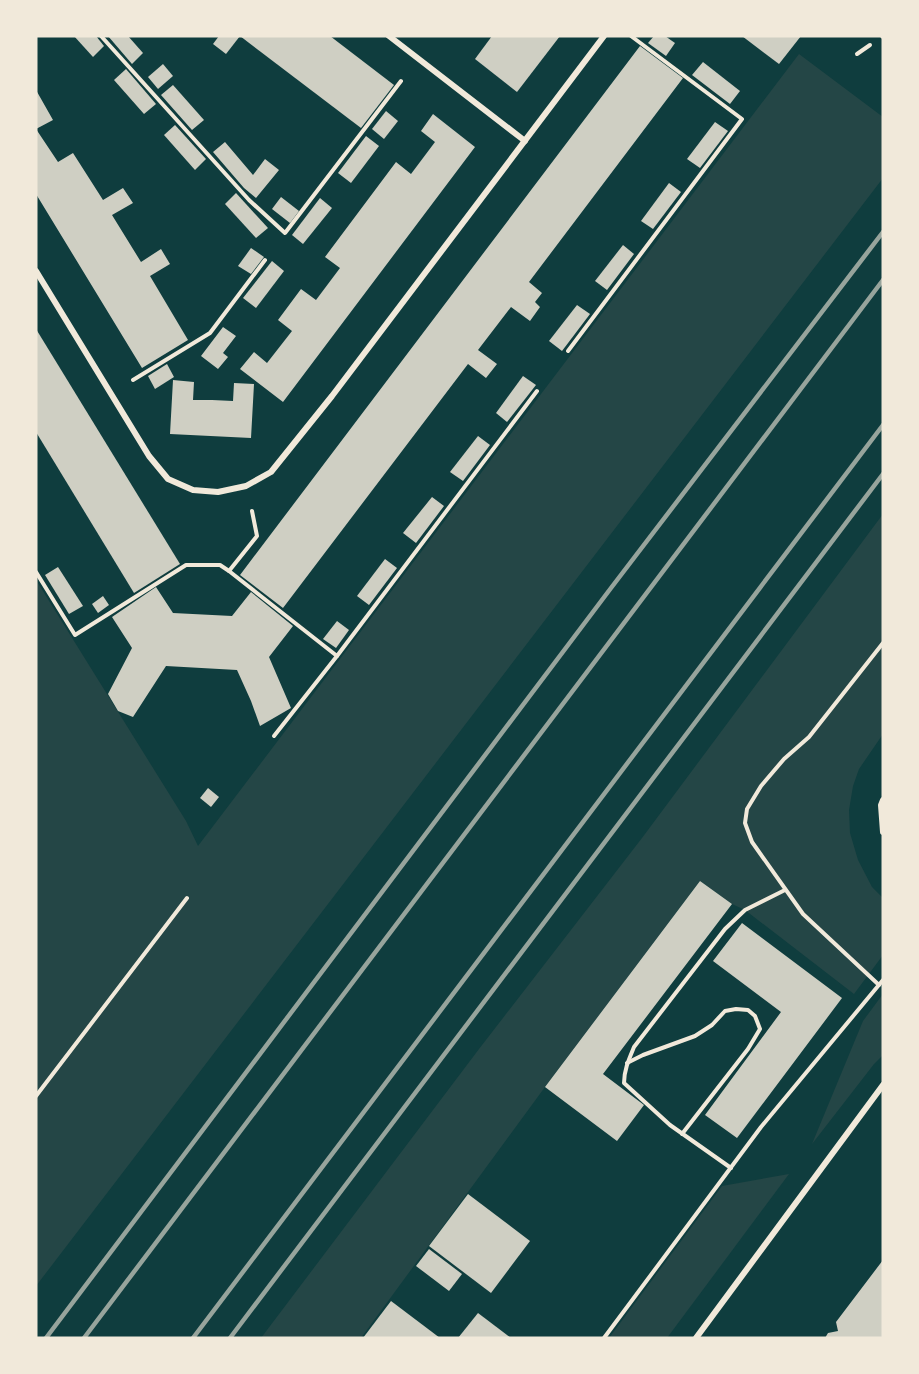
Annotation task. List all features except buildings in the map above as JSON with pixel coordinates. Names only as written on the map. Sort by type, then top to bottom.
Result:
[{"type":"street","points":[[389,36],[525,141]]},
{"type":"street","points":[[36,271],[149,456],[168,479],[193,490],[219,492],[246,486],[271,472],[332,396],[604,36]]},
{"type":"street","points":[[883,800],[881,805],[883,832]]},
{"type":"street","points":[[696,1338],[883,1085]]},
{"type":"path","points":[[101,36],[249,200],[285,233],[418,59]]},
{"type":"path","points":[[568,351],[742,119],[630,36]]},
{"type":"path","points":[[857,54],[870,45]]},
{"type":"path","points":[[132,380],[210,333],[265,260]]},
{"type":"path","points":[[274,736],[537,391]]},
{"type":"path","points":[[229,571],[257,536],[246,486]]},
{"type":"path","points":[[36,572],[75,635],[186,565],[220,565],[336,656]]},
{"type":"path","points":[[879,985],[803,914],[752,842],[745,824],[747,809],[761,786],[784,759],[809,737],[883,643]]},
{"type":"path","points":[[731,1168],[670,1125],[624,1083],[624,1074],[634,1047],[725,929],[745,910],[785,890]]},
{"type":"path","points":[[36,1096],[187,898]]},
{"type":"path","points":[[604,1338],[761,1127],[883,980]]},
{"type":"path","points":[[626,1064],[643,1055],[695,1036],[725,1011],[748,1010],[755,1016],[760,1029],[748,1049],[682,1134]]},
{"type":"shaded area","points":[[799,54],[883,117],[883,178],[36,1286],[36,580],[186,821],[198,846]]},
{"type":"shaded area","points":[[883,514],[883,734],[859,769],[853,786],[849,810],[850,833],[858,860],[872,887],[883,898],[883,955],[854,994],[745,910],[732,904],[700,881],[361,1338],[261,1338],[642,838]]},
{"type":"shaded area","points":[[883,994],[883,1055],[812,1144],[863,1021]]},
{"type":"shaded area","points":[[789,1174],[667,1338],[609,1338],[722,1186]]},
{"type":"railway","points":[[46,1338],[611,588],[883,232]]},
{"type":"railway","points":[[84,1338],[883,280]]},
{"type":"railway","points":[[193,1338],[883,425]]},
{"type":"railway","points":[[230,1338],[883,474]]}]
